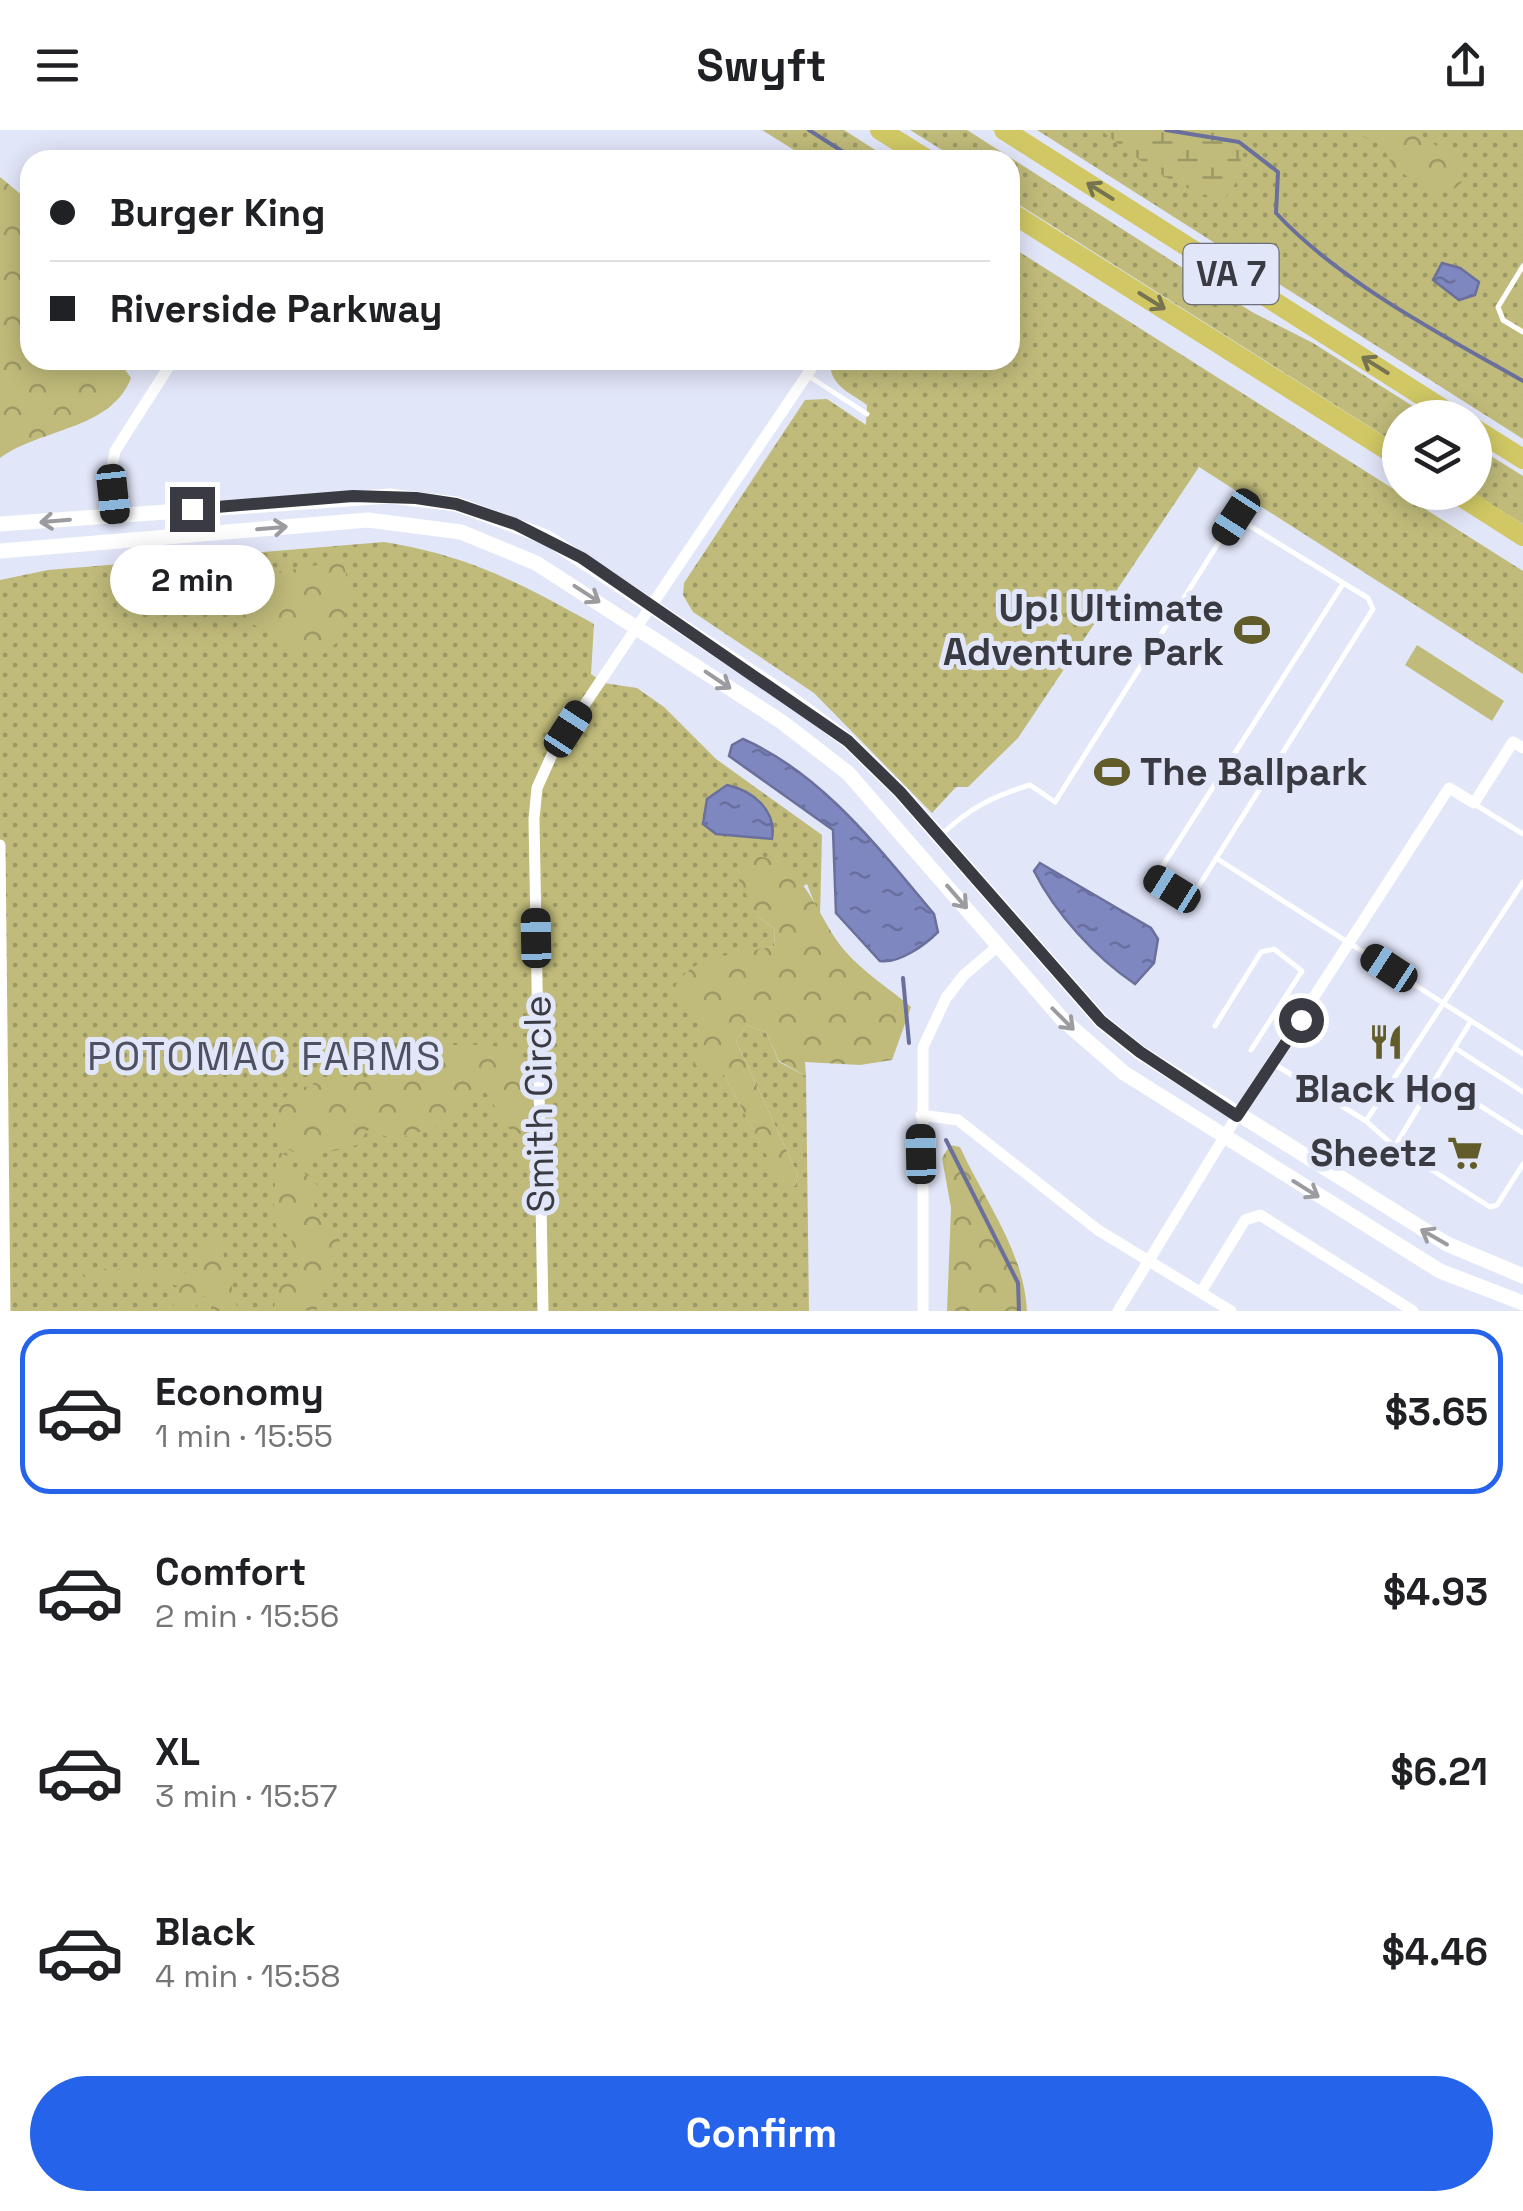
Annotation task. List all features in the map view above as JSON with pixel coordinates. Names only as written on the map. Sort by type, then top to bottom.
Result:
[{"type":"highway","points":[[880,130],[912,150]]},
{"type":"highway","name":"VA 7","points":[[1004,130],[1429,400]]},
{"type":"highway","name":"VA 7","points":[[1020,218],[1382,447]]},
{"type":"highway","points":[[1492,440],[1523,460]]},
{"type":"highway","points":[[1482,510],[1523,536]]},
{"type":"main road","points":[[0,524],[353,496],[443,502],[546,537],[830,726],[887,777],[1101,1021],[1154,1063],[1446,1244],[1523,1276]]},
{"type":"main road","points":[[0,551],[394,521],[461,532],[496,543],[553,573],[636,626],[782,722],[848,772],[1062,1019],[1106,1059],[1223,1138],[1440,1271],[1523,1303]]},
{"type":"street","points":[[115,516],[111,472],[115,451],[167,370]]},
{"type":"street","name":"Smith Circle","points":[[542,1311],[534,804],[548,760],[810,370]]},
{"type":"street","points":[[1118,1311],[1271,1062],[1450,788],[1474,803],[1514,742],[1523,748]]},
{"type":"street","points":[[0,845],[5,1311]]},
{"type":"street","points":[[923,1311],[920,1075],[928,1032],[964,975],[998,946]]},
{"type":"street","points":[[920,1114],[958,1120],[1098,1230],[1232,1311]]},
{"type":"street","points":[[1200,1292],[1245,1220],[1260,1216],[1404,1301],[1414,1311]]},
{"type":"lane","points":[[1523,266],[1498,308],[1503,320],[1523,332]]},
{"type":"lane","points":[[807,375],[866,414]]},
{"type":"lane","points":[[940,836],[975,804],[998,794],[1030,785],[1055,802],[1236,517],[1368,598],[1373,609],[1190,900],[1155,878],[1344,584]]},
{"type":"lane","points":[[1474,803],[1523,834]]},
{"type":"lane","points":[[1216,858],[1523,1054]]},
{"type":"lane","points":[[1366,1121],[1523,882]]},
{"type":"lane","points":[[1214,1026],[1261,952],[1274,948],[1297,962],[1302,971],[1251,1050]]},
{"type":"lane","points":[[1394,1146],[1471,1021]]},
{"type":"lane","points":[[1454,1048],[1523,1092]]},
{"type":"lane","points":[[1271,1062],[1366,1121],[1394,1146],[1490,1208],[1523,1164]]},
{"type":"lane","points":[[1436,1078],[1523,1134]]},
{"type":"green space","points":[[762,130],[844,130],[875,150],[794,150]]},
{"type":"green space","points":[[910,130],[967,130],[998,150],[942,150]]},
{"type":"green space","points":[[1037,130],[1523,130],[1523,439],[1492,419],[1492,400],[1462,400]]},
{"type":"green space","points":[[1101,130],[1235,130],[1241,157],[1239,173],[1226,197],[1211,196],[1160,174]]},
{"type":"green space","points":[[1349,130],[1414,130],[1461,163],[1464,180],[1453,190],[1433,192],[1394,168],[1382,145]]},
{"type":"green space","points":[[1020,164],[1252,312],[1313,343],[1403,400],[1382,400],[1382,435],[1020,205]]},
{"type":"green space","points":[[0,177],[20,194],[20,370],[125,370],[131,378],[121,395],[92,418],[0,458]]},
{"type":"green space","points":[[1020,252],[1382,482],[1382,510],[1427,510],[1523,571],[1523,674],[1199,467],[1018,738],[968,787],[956,787],[932,813],[814,693],[693,612],[683,595],[684,583],[805,400],[827,399],[866,425],[867,405],[836,382],[832,370],[1020,370]]},
{"type":"green space","points":[[1492,457],[1523,476],[1523,524],[1492,505]]},
{"type":"green space","points":[[384,542],[469,563],[594,624],[591,674],[604,683],[637,688],[664,707],[716,759],[822,835],[820,917],[807,884],[757,916],[775,929],[774,946],[751,952],[706,1020],[702,1071],[722,1071],[782,1183],[795,1186],[798,1175],[736,1041],[747,1025],[766,1032],[779,1062],[806,1076],[809,1311],[0,1311],[0,580],[48,570]]},
{"type":"green space","points":[[343,561],[349,588],[341,639],[323,654],[289,646],[178,579],[270,573]]},
{"type":"green space","points":[[1417,645],[1504,701],[1492,721],[1405,665]]},
{"type":"green space","points":[[751,856],[769,859],[797,877],[845,951],[911,1007],[892,1060],[860,1065],[805,1062],[806,1076],[779,1061],[766,1032],[747,1025],[736,1041],[798,1175],[795,1186],[782,1184],[722,1071],[702,1071],[693,1062],[706,1020],[673,991],[681,978],[703,962],[774,946],[775,929],[757,916],[736,874]]},
{"type":"green space","points":[[490,1045],[516,1057],[528,1079],[530,1105],[524,1134],[512,1133],[485,1091],[470,1093],[445,1124],[394,1140],[369,1129],[357,1145],[305,1158],[280,1145],[276,1122],[279,1105],[289,1094],[322,1084],[381,1081],[383,1073],[375,1061],[395,1050]]},
{"type":"green space","points":[[950,1145],[960,1147],[1011,1247],[1027,1311],[947,1311],[951,1208],[942,1158]]},
{"type":"green space","points":[[277,1151],[287,1156],[288,1165],[296,1172],[312,1175],[317,1186],[314,1206],[327,1229],[336,1231],[341,1244],[316,1311],[274,1308],[279,1283],[300,1266],[290,1237],[277,1228],[273,1214]]},
{"type":"green space","points":[[210,1234],[223,1252],[238,1311],[211,1311],[211,1298],[202,1296],[193,1311],[172,1311],[178,1286],[166,1282],[88,1281],[83,1273],[88,1268],[197,1274],[202,1246]]},
{"type":"water","points":[[1442,263],[1460,268],[1479,282],[1475,295],[1459,300],[1433,280]]},
{"type":"water","points":[[743,739],[799,772],[848,815],[934,914],[938,932],[903,957],[880,961],[836,913],[833,830],[729,756],[732,745]]},
{"type":"water","points":[[727,785],[762,804],[771,820],[772,839],[716,834],[703,824],[707,799]]},
{"type":"water","points":[[1040,863],[1151,928],[1158,939],[1154,963],[1135,984],[1106,961],[1065,918],[1034,871]]},
{"type":"waterway","points":[[809,130],[840,150]]},
{"type":"waterway","points":[[1166,130],[1239,142],[1278,172],[1276,213],[1330,262],[1393,306],[1523,381]]},
{"type":"waterway","points":[[903,978],[909,1043]]},
{"type":"waterway","points":[[946,1140],[1018,1283],[1019,1311]]},
{"type":"place","name":"Up! Ultimate Adventure Park","points":[[1252,630]]},
{"type":"place","name":"The Ballpark","points":[[1112,772]]},
{"type":"place","name":"Black Hog","points":[[1386,1042]]},
{"type":"place","name":"Sheetz","points":[[1465,1153]]},
{"type":"district","name":"POTOMAC FARMS","points":[[265,1056]]},
{"type":"route","points":[[192,509],[353,496],[416,498],[456,504],[546,537],[786,695],[848,741],[940,836],[1101,1021],[1185,1084],[1237,1116],[1301,1020]]}]
